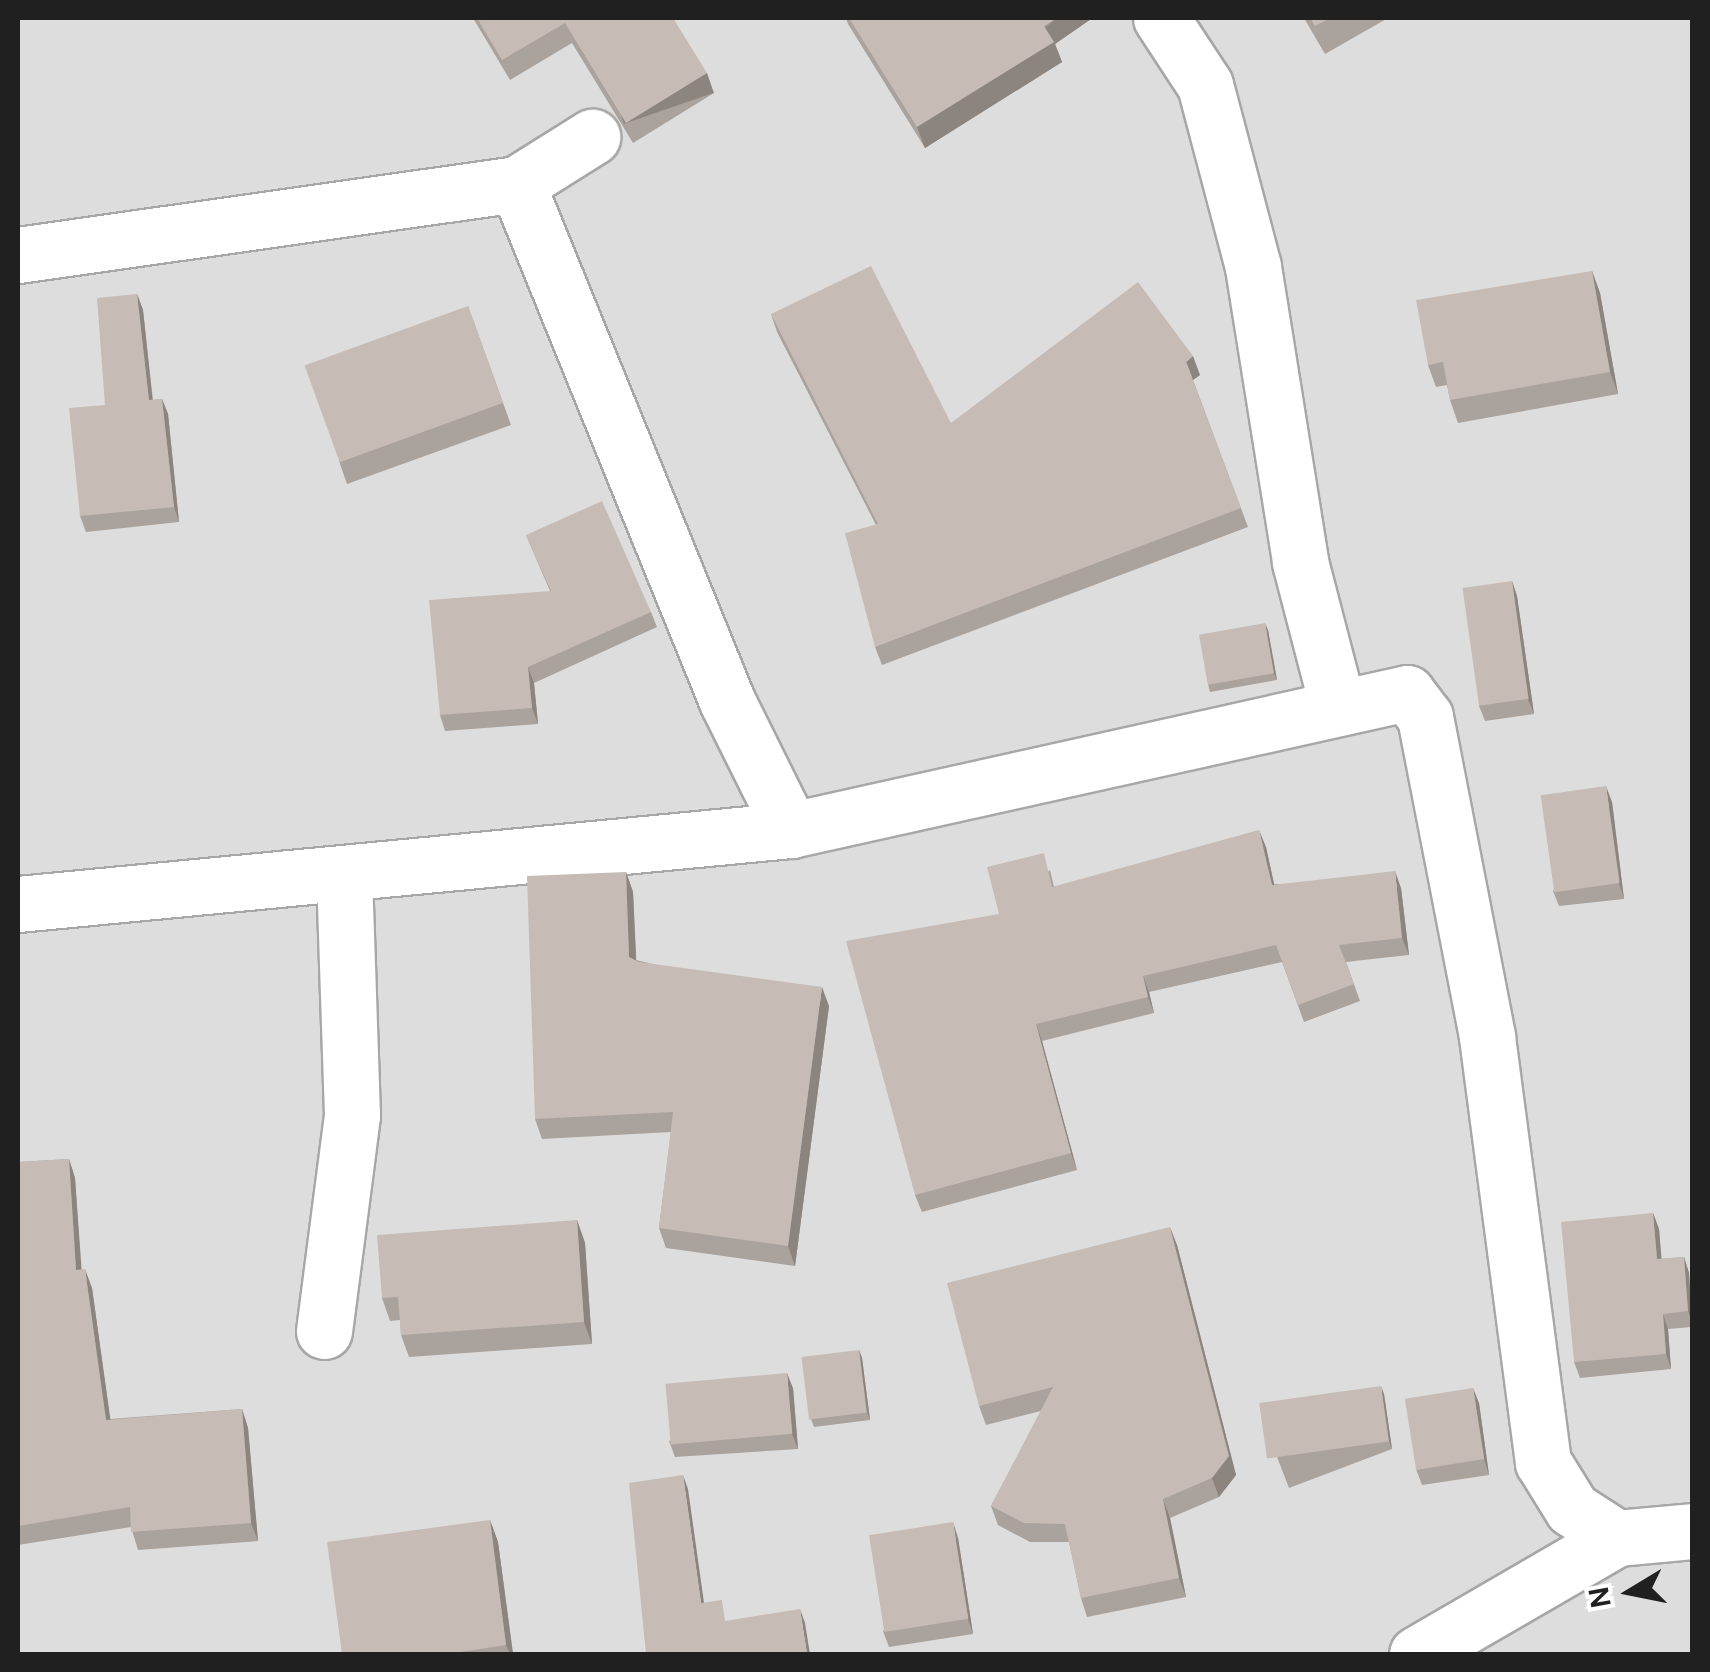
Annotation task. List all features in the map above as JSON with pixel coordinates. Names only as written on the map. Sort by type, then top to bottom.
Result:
[{"type":"street","points":[[1161,18],[1204,84],[1253,268],[1300,562],[1336,704]]},
{"type":"street","points":[[18,254],[517,184],[592,137]]},
{"type":"street","points":[[517,184],[727,701],[791,830]]},
{"type":"street","points":[[18,904],[791,830],[1336,704],[1407,693],[1425,717],[1487,1037],[1535,1433],[1552,1486],[1617,1538]]},
{"type":"street","points":[[324,1331],[352,1115],[344,873]]},
{"type":"street","points":[[1417,1654],[1617,1538],[1692,1530]]},
{"type":"shaded area","points":[[18,18],[1692,18],[1692,1654],[18,1654]]},
{"type":"building","points":[[477,18],[673,18],[707,73],[626,123],[565,23],[502,60]]},
{"type":"building","points":[[849,18],[1057,18],[1044,26],[1054,42],[917,127]]},
{"type":"building","points":[[1310,18],[1330,18],[1315,26]]},
{"type":"building","points":[[871,266],[951,423],[1138,282],[1193,356],[1186,362],[1241,508],[875,647],[845,533],[878,524],[771,314]]},
{"type":"building","points":[[1592,271],[1610,372],[1450,400],[1443,362],[1428,365],[1416,300]]},
{"type":"building","points":[[137,294],[149,400],[162,399],[174,507],[80,516],[69,408],[105,405],[97,298]]},
{"type":"building","points":[[468,306],[503,403],[340,462],[304,366]]},
{"type":"building","points":[[602,501],[651,612],[528,667],[532,708],[440,715],[429,600],[551,591],[526,535]]},
{"type":"building","points":[[1512,581],[1529,699],[1479,706],[1462,588]]},
{"type":"building","points":[[1265,623],[1274,673],[1208,685],[1199,635]]},
{"type":"building","points":[[1606,786],[1620,883],[1554,892],[1541,795]]},
{"type":"building","points":[[1259,830],[1272,885],[1395,871],[1402,938],[1339,945],[1354,984],[1298,1005],[1276,945],[1143,976],[1148,997],[1036,1024],[1071,1153],[915,1195],[846,941],[999,914],[987,867],[1044,853],[1052,887]]},
{"type":"building","points":[[626,872],[629,957],[639,962],[822,987],[788,1246],[659,1228],[673,1112],[535,1119],[527,876]]},
{"type":"building","points":[[69,1159],[76,1270],[85,1269],[106,1420],[242,1409],[251,1523],[131,1532],[130,1507],[18,1526],[18,1162]]},
{"type":"building","points":[[1653,1213],[1657,1259],[1684,1257],[1688,1311],[1663,1314],[1666,1354],[1574,1362],[1561,1222]]},
{"type":"building","points":[[577,1220],[584,1322],[401,1335],[398,1297],[382,1298],[377,1235]]},
{"type":"building","points":[[1170,1227],[1229,1456],[1212,1478],[1163,1499],[1179,1578],[1081,1598],[1065,1524],[1024,1523],[991,1506],[1053,1387],[979,1406],[947,1283]]},
{"type":"building","points":[[859,1350],[867,1413],[809,1420],[801,1357]]},
{"type":"building","points":[[787,1373],[792,1434],[671,1444],[665,1384]]},
{"type":"building","points":[[1381,1386],[1389,1441],[1267,1459],[1259,1403]]},
{"type":"building","points":[[1473,1388],[1484,1459],[1416,1470],[1405,1399]]},
{"type":"building","points":[[683,1475],[701,1603],[722,1600],[725,1621],[800,1609],[807,1654],[646,1654],[629,1483]]},
{"type":"building","points":[[490,1520],[506,1645],[448,1654],[342,1654],[327,1542]]},
{"type":"building","points":[[953,1522],[968,1619],[884,1632],[869,1535]]}]
